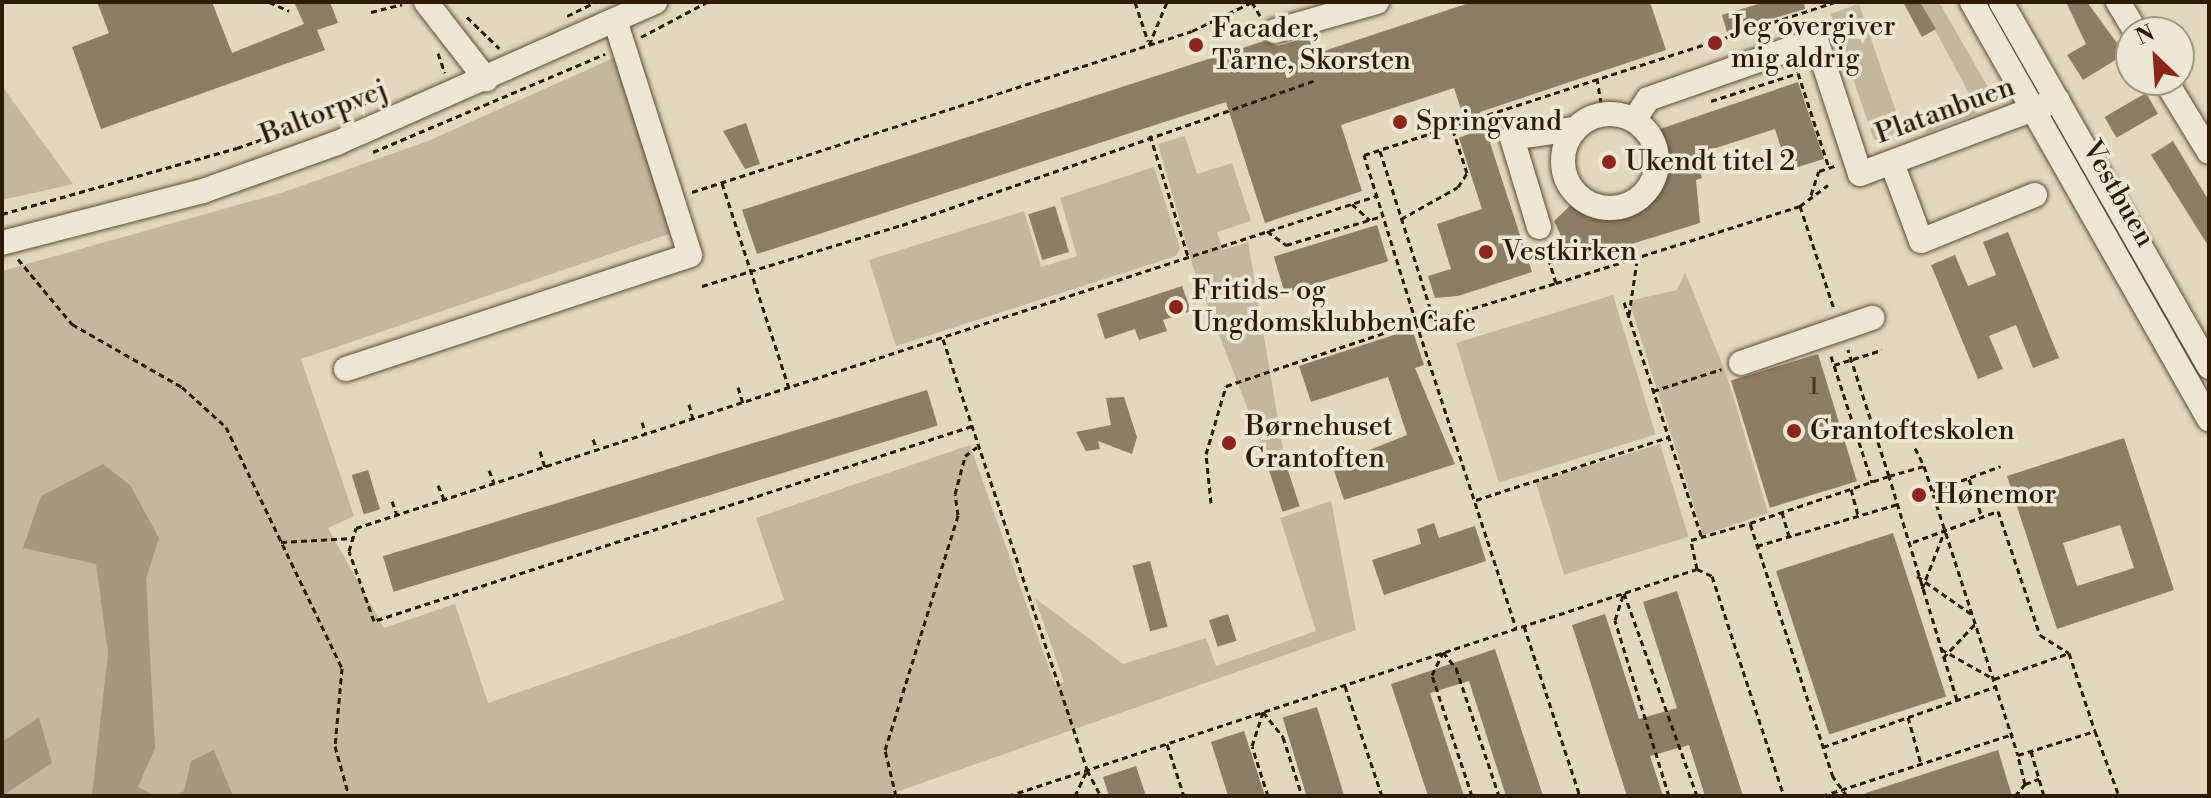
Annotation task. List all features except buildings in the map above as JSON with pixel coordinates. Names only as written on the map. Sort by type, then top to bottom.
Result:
[{"type":"street","points":[[426,2],[486,79]]},
{"type":"street","name":"Baltorpvej","points":[[4,243],[203,191],[486,79],[616,23],[655,2]]},
{"type":"street","points":[[1268,25],[1377,2]]},
{"type":"street","name":"Vestbuen","points":[[1972,2],[2209,419]]},
{"type":"street","name":"Vestbuen","points":[[2001,2],[2209,367]]},
{"type":"street","points":[[346,369],[690,255],[616,23]]},
{"type":"street","name":"Platanbuen","points":[[1634,120],[1648,99],[1816,40],[1860,174],[2034,112],[2058,100]]},
{"type":"street","points":[[2175,96],[2209,152]]},
{"type":"street","points":[[1539,227],[1512,138],[1574,129],[1603,114],[1634,120],[1655,145],[1657,161],[1646,192],[1617,208],[1585,202],[1572,190],[1562,159],[1574,129]]},
{"type":"street","points":[[1892,163],[1921,241],[2035,195]]},
{"type":"street","points":[[1741,363],[1834,338],[1872,318]]},
{"type":"path","points":[[269,2],[289,11]]},
{"type":"path","points":[[1135,2],[1149,45]]},
{"type":"path","points":[[1149,45],[1167,2]]},
{"type":"path","points":[[672,198],[1149,45],[1252,2],[1268,25]]},
{"type":"path","points":[[1265,2],[1287,2]]},
{"type":"path","points":[[1516,628],[1364,155],[1834,2]]},
{"type":"path","points":[[371,12],[402,4]]},
{"type":"path","points":[[463,12],[499,48]]},
{"type":"path","points":[[1791,49],[1829,168]]},
{"type":"path","points":[[433,77],[445,72]]},
{"type":"path","points":[[1699,105],[1798,73]]},
{"type":"path","points":[[1597,78],[1603,114]]},
{"type":"path","points":[[702,286],[916,221],[1150,135],[1316,80]]},
{"type":"path","points":[[2,214],[237,148],[397,92]]},
{"type":"path","points":[[1401,219],[1458,187],[1467,173],[1452,127]]},
{"type":"path","points":[[1150,135],[1188,256]]},
{"type":"path","points":[[1380,151],[1433,315]]},
{"type":"path","points":[[722,183],[748,272],[789,388]]},
{"type":"path","points":[[1211,503],[1206,454],[1226,386],[1433,315],[1637,260],[1800,206],[1828,185]]},
{"type":"path","points":[[972,426],[374,621],[349,551],[356,528],[1376,196]]},
{"type":"path","points":[[1352,203],[1370,220]]},
{"type":"path","points":[[1800,206],[1834,338],[1834,365],[1872,482]]},
{"type":"path","points":[[1267,231],[1286,245],[1383,216]]},
{"type":"path","points":[[1539,227],[1556,283]]},
{"type":"path","points":[[4,243],[72,324],[182,387],[226,427],[342,668],[335,746],[349,796]]},
{"type":"path","points":[[1629,315],[1637,260]]},
{"type":"path","points":[[1624,302],[1702,538]]},
{"type":"path","points":[[1834,338],[1851,359],[1913,542]]},
{"type":"path","points":[[943,339],[1087,770],[1101,796]]},
{"type":"path","points":[[1834,365],[1882,350]]},
{"type":"path","points":[[1653,391],[1741,363]]},
{"type":"path","points":[[738,387],[743,403]]},
{"type":"path","points":[[689,404],[693,419]]},
{"type":"path","points":[[642,422],[646,434]]},
{"type":"path","points":[[1476,500],[1669,437]]},
{"type":"path","points":[[593,439],[597,450]]},
{"type":"path","points":[[896,796],[885,750],[958,515],[955,494],[965,456],[977,447]]},
{"type":"path","points":[[1915,448],[1924,466],[2013,734],[2025,784]]},
{"type":"path","points":[[540,451],[545,467]]},
{"type":"path","points":[[1697,569],[1691,540],[1924,466]]},
{"type":"path","points":[[1932,491],[2001,466]]},
{"type":"path","points":[[489,470],[494,483]]},
{"type":"path","points":[[1969,478],[1982,517]]},
{"type":"path","points":[[438,485],[444,499]]},
{"type":"path","points":[[1851,489],[1858,516]]},
{"type":"path","points":[[392,501],[397,515]]},
{"type":"path","points":[[1757,546],[1898,504]]},
{"type":"path","points":[[1957,700],[1907,549],[1913,542],[1998,511],[2040,635],[2069,653],[2119,796]]},
{"type":"path","points":[[1782,512],[1789,537]]},
{"type":"path","points":[[1750,523],[1823,747],[1847,796]]},
{"type":"path","points":[[1921,591],[1945,530]]},
{"type":"path","points":[[280,542],[353,538]]},
{"type":"path","points":[[1008,796],[1697,569],[1712,576],[1784,796]]},
{"type":"path","points":[[1917,576],[1973,615]]},
{"type":"path","points":[[1624,593],[1615,620],[1669,796]]},
{"type":"path","points":[[1624,593],[1697,796]]},
{"type":"path","points":[[1943,658],[1976,623]]},
{"type":"path","points":[[1524,626],[1580,796]]},
{"type":"path","points":[[1940,648],[1994,679],[2069,653]]},
{"type":"path","points":[[1443,652],[1432,675],[1472,796]]},
{"type":"path","points":[[1443,652],[1456,668],[1499,796]]},
{"type":"path","points":[[1345,685],[1382,796]]},
{"type":"path","points":[[1823,747],[1997,686]]},
{"type":"path","points":[[1263,712],[1252,746],[1268,796]]},
{"type":"path","points":[[1263,712],[1283,737],[1302,796]]},
{"type":"path","points":[[1908,717],[1921,764]]},
{"type":"path","points":[[2018,755],[2095,731]]},
{"type":"path","points":[[1822,796],[2013,734]]},
{"type":"path","points":[[1167,744],[1184,796]]},
{"type":"path","points":[[2031,751],[2044,796]]},
{"type":"path","points":[[1075,796],[1087,770]]},
{"type":"path","points":[[2015,796],[2025,784],[2039,779]]},
{"type":"shaded area","points":[[1920,2],[1939,2],[1993,96],[1974,115],[1926,133],[1922,115],[1972,99]]},
{"type":"shaded area","points":[[1859,4],[1903,132],[1875,141],[1831,14]]},
{"type":"shaded area","points":[[618,56],[672,233],[301,359],[354,516],[328,528],[384,628],[455,604],[488,703],[784,600],[756,518],[970,445],[1055,685],[1064,682],[1035,598],[1123,664],[1206,638],[1216,666],[1316,631],[1280,518],[1331,501],[1356,630],[885,796],[2,796],[2,271],[284,192],[428,141]]},
{"type":"shaded area","points":[[2,86],[73,184],[2,200]]},
{"type":"shaded area","points":[[1185,136],[1197,174],[1232,163],[1251,221],[1217,232],[1223,250],[1248,242],[1283,449],[1265,454],[1193,267],[1158,144]]},
{"type":"shaded area","points":[[1154,167],[1180,248],[1176,256],[896,346],[869,260],[1024,211],[1041,267],[1077,256],[1060,198]]},
{"type":"shaded area","points":[[1685,272],[1727,376],[1768,513],[1703,535],[1629,301],[1677,290]]},
{"type":"shaded area","points":[[1613,295],[1656,435],[1499,483],[1456,343]]},
{"type":"shaded area","points":[[1660,444],[1688,537],[1564,575],[1536,482]]},
{"type":"shaded area","points":[[103,464],[130,485],[159,538],[146,579],[155,748],[138,787],[155,796],[92,796],[108,653],[96,564],[23,548],[41,496]]},
{"type":"shaded area","points":[[39,717],[52,763],[2,796],[2,742]]},
{"type":"shaded area","points":[[214,750],[233,796],[174,796],[184,791],[191,761]]},
{"type":"place","name":"Jeg overgiver mig aldrig","points":[[1715,43]]},
{"type":"place","name":"Facader, Tårne, Skorsten","points":[[1196,45]]},
{"type":"place","name":"Springvand","points":[[1400,122]]},
{"type":"place","name":"Ukendt titel 2","points":[[1609,162]]},
{"type":"place","name":"Vestkirken","points":[[1486,252]]},
{"type":"place","name":"Fritids- og Ungdomsklubben Cafe","points":[[1176,307]]},
{"type":"place","name":"Grantofteskolen","points":[[1794,431]]},
{"type":"place","name":"Børnehuset Grantoften","points":[[1229,443]]},
{"type":"place","name":"Hønemor","points":[[1919,495]]}]
